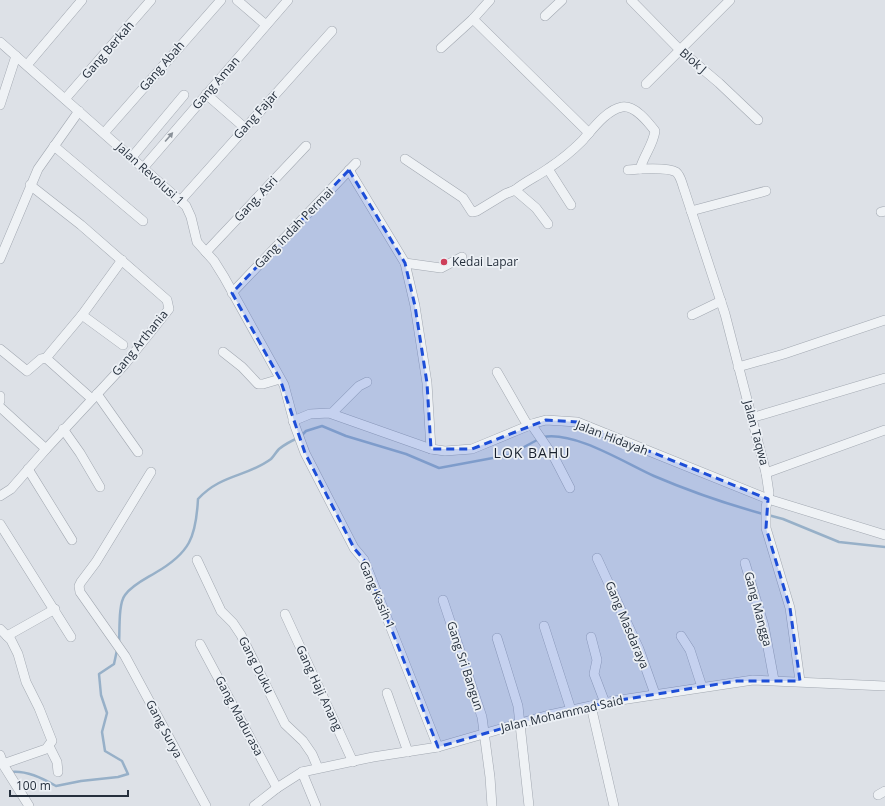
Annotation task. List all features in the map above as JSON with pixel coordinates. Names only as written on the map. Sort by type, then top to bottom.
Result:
[{"type":"street","points":[[27,65],[82,0]]},
{"type":"street","name":"Gang Berkah","points":[[65,99],[150,0]]},
{"type":"street","name":"Gang Abah","points":[[104,133],[221,0]]},
{"type":"street","points":[[237,0],[266,25]]},
{"type":"street","name":"Gang Aman","points":[[144,167],[288,0]]},
{"type":"street","points":[[441,48],[473,19],[490,0]]},
{"type":"street","points":[[545,16],[562,0]]},
{"type":"street","name":"Blok J","points":[[631,0],[680,50],[719,83],[758,120]]},
{"type":"street","points":[[646,84],[730,0]]},
{"type":"street","points":[[473,19],[589,133]]},
{"type":"street","name":"Gang Fajar","points":[[181,200],[332,31]]},
{"type":"street","name":"Jalan Revolusi 1","points":[[0,42],[181,200],[191,217],[197,242],[219,269],[280,378],[288,394],[294,423]]},
{"type":"street","points":[[0,105],[16,56]]},
{"type":"street","points":[[206,94],[245,128]]},
{"type":"street","points":[[132,157],[184,95]]},
{"type":"street","points":[[406,159],[463,198],[472,212],[477,211],[505,194],[515,190],[526,181],[548,169],[611,113],[621,107],[628,107],[636,111],[655,131],[654,141],[643,158],[640,169],[628,170]]},
{"type":"street","points":[[0,259],[38,169],[79,111]]},
{"type":"street","points":[[54,146],[142,221]]},
{"type":"street","name":"Gang. Asri","points":[[206,252],[306,146]]},
{"type":"street","name":"Gang Indah Permai","points":[[232,293],[356,163]]},
{"type":"street","points":[[548,169],[571,205]]},
{"type":"street","name":"Jalan Taqwa","points":[[640,169],[668,170],[676,172],[680,177],[692,211],[720,301],[766,473],[766,521],[770,545],[790,608],[800,681]]},
{"type":"street","points":[[349,170],[405,263],[416,306],[427,383],[431,449]]},
{"type":"street","name":"Gang Arthania","points":[[0,496],[11,489],[63,429],[125,364],[169,309],[167,300],[122,260],[30,185]]},
{"type":"street","points":[[515,190],[536,208],[548,224]]},
{"type":"street","points":[[692,211],[766,191]]},
{"type":"street","points":[[405,263],[441,268],[462,257]]},
{"type":"street","points":[[0,349],[27,371],[41,359],[46,358],[82,315],[122,260]]},
{"type":"street","points":[[692,315],[720,301]]},
{"type":"street","points":[[82,315],[123,345]]},
{"type":"street","points":[[738,367],[784,354],[885,320]]},
{"type":"street","points":[[223,352],[242,367],[258,384],[263,384],[280,378]]},
{"type":"street","points":[[46,358],[95,396],[138,452]]},
{"type":"street","points":[[497,372],[530,425],[555,459],[570,488]]},
{"type":"street","points":[[751,418],[885,378]]},
{"type":"street","points":[[332,413],[358,386],[367,382]]},
{"type":"street","points":[[0,396],[0,401]]},
{"type":"street","points":[[0,407],[46,448]]},
{"type":"street","name":"Jalan Hidayah","points":[[294,423],[310,414],[325,412],[332,413],[431,449],[445,451],[472,448],[546,420],[577,422],[767,503],[885,534]]},
{"type":"street","name":"Gang Kasih 1","points":[[294,423],[305,453],[350,542],[364,560],[438,747]]},
{"type":"street","points":[[63,429],[80,453],[100,487]]},
{"type":"street","points":[[766,473],[885,430]]},
{"type":"street","points":[[28,469],[72,540]]},
{"type":"street","name":"Gang Surya","points":[[150,472],[79,586],[80,592],[121,650],[206,806]]},
{"type":"street","points":[[0,524],[55,609],[71,637]]},
{"type":"street","name":"Gang Masdaraya","points":[[597,558],[636,642],[655,694]]},
{"type":"street","name":"Gang Duku","points":[[197,560],[222,611],[241,635],[285,724],[303,741],[312,754],[318,768]]},
{"type":"street","name":"Gang Mangga","points":[[745,562],[764,626],[774,680]]},
{"type":"street","name":"Gang Sri Bangun","points":[[443,600],[474,692],[484,733],[492,806]]},
{"type":"street","points":[[29,806],[3,762],[46,749],[52,741],[26,682],[18,654],[3,632],[55,609]]},
{"type":"street","name":"Gang Haji Anang","points":[[285,614],[353,762]]},
{"type":"street","points":[[544,626],[571,710]]},
{"type":"street","points":[[681,636],[690,650],[702,687]]},
{"type":"street","points":[[591,637],[598,660],[594,674],[605,703]]},
{"type":"street","points":[[497,638],[518,706],[529,806]]},
{"type":"street","name":"Gang Madurasa","points":[[200,644],[277,788]]},
{"type":"street","name":"Jalan Mohammad Said","points":[[254,806],[277,788],[302,772],[438,747],[520,723],[605,703],[742,681],[774,680],[885,686]]},
{"type":"street","points":[[388,693],[408,752]]},
{"type":"street","points":[[591,706],[614,806]]},
{"type":"street","points":[[49,746],[57,762],[58,772]]},
{"type":"street","points":[[302,772],[316,806]]},
{"type":"highlighted area","points":[[349,170],[405,263],[415,306],[427,383],[431,449],[472,449],[546,420],[577,422],[768,499],[766,528],[790,608],[800,681],[737,681],[614,701],[549,715],[438,747],[364,560],[354,548],[305,453],[280,379],[232,293]]},
{"type":"waterway","points":[[302,435],[306,431],[322,426],[346,436],[406,454],[439,468],[509,455],[539,439]]},
{"type":"waterway","points":[[543,437],[556,436],[585,443],[667,482],[708,497],[763,514]]},
{"type":"waterway","points":[[119,643],[120,611],[125,595],[135,585],[167,566],[183,551],[193,534],[198,499],[207,491],[225,480],[262,465],[271,459],[278,450],[298,438]]},
{"type":"waterway","points":[[768,515],[783,519],[839,542],[885,547]]},
{"type":"waterway","points":[[10,772],[28,773],[56,786],[81,781],[118,777],[128,774],[122,761],[105,751],[102,732],[107,713],[101,695],[99,674],[114,664],[117,650]]},
{"type":"place","name":"Kedai Lapar","points":[[444,262]]},
{"type":"district","name":"LOK BAHU","points":[[532,453]]}]
